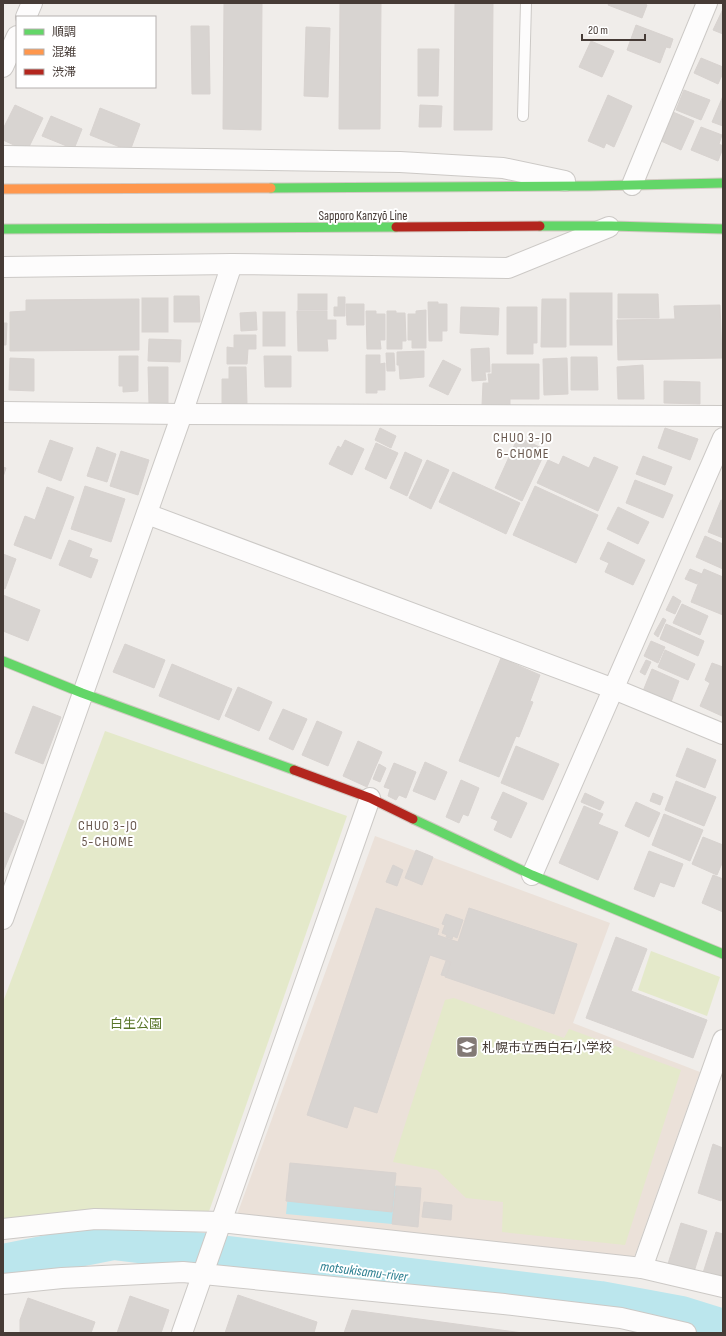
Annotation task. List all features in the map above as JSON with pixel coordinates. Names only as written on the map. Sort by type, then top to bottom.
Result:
[{"type":"main road","points":[[3,189],[590,186],[723,182]]},
{"type":"main road","name":"Sapporo Kanzyō Line","points":[[3,229],[611,226],[723,229]]},
{"type":"main road","points":[[3,661],[82,693],[370,798],[532,875],[723,954]]},
{"type":"street","points":[[26,16],[32,3]]},
{"type":"street","points":[[632,185],[707,3]]},
{"type":"street","points":[[3,67],[16,38]]},
{"type":"street","points":[[3,156],[400,162],[503,168],[590,186]]},
{"type":"street","points":[[3,267],[232,264],[508,268],[611,226]]},
{"type":"street","points":[[3,919],[182,414],[232,264]]},
{"type":"street","points":[[3,412],[723,416]]},
{"type":"street","points":[[532,875],[723,438]]},
{"type":"street","points":[[147,514],[614,689],[723,734]]},
{"type":"street","points":[[182,1333],[370,798]]},
{"type":"street","points":[[642,1268],[723,1040]]},
{"type":"street","points":[[3,1229],[95,1219],[219,1227],[642,1268],[723,1287]]},
{"type":"street","points":[[3,1284],[70,1277],[184,1272],[204,1269],[621,1318],[686,1333]]},
{"type":"lane","points":[[523,116],[526,3]]},
{"type":"shaded area","name":"札幌市立西白石小学校","points":[[375,836],[610,923],[573,1023],[700,1072],[631,1266],[240,1222],[238,1212]]},
{"type":"green space","name":"白生公園","points":[[105,731],[347,816],[206,1220],[3,1228],[3,1002]]},
{"type":"green space","points":[[651,951],[720,977],[707,1016],[638,990]]},
{"type":"green space","points":[[454,998],[564,1038],[569,1029],[681,1070],[625,1245],[502,1232],[503,1202],[466,1198],[437,1170],[393,1162],[445,1000]]},
{"type":"water","points":[[290,1175],[396,1186],[392,1224],[286,1214]]},
{"type":"building","points":[[224,3],[262,3],[261,130],[223,129]]},
{"type":"building","points":[[340,3],[381,3],[380,129],[339,129]]},
{"type":"building","points":[[455,3],[493,3],[492,130],[454,130]]},
{"type":"building","points":[[609,3],[643,3],[647,5],[642,18],[608,5]]},
{"type":"building","points":[[723,9],[723,34],[713,30]]},
{"type":"building","points":[[636,25],[673,39],[670,48],[666,47],[660,63],[627,50]]},
{"type":"building","points":[[191,26],[209,26],[210,94],[192,94]]},
{"type":"building","points":[[306,27],[330,28],[328,97],[304,96]]},
{"type":"building","points":[[591,41],[614,51],[602,77],[579,67]]},
{"type":"building","points":[[418,49],[439,49],[438,96],[418,96]]},
{"type":"building","points":[[701,58],[723,67],[723,73],[718,84],[694,73]]},
{"type":"building","points":[[684,90],[710,100],[701,120],[676,110]]},
{"type":"building","points":[[608,95],[632,106],[614,147],[606,143],[604,148],[588,141]]},
{"type":"building","points":[[723,96],[723,126],[712,122]]},
{"type":"building","points":[[15,105],[43,118],[27,151],[3,140],[3,129]]},
{"type":"building","points":[[420,105],[442,106],[441,127],[419,127]]},
{"type":"building","points":[[100,108],[140,124],[130,151],[90,135]]},
{"type":"building","points":[[673,112],[694,121],[681,150],[661,141]]},
{"type":"building","points":[[51,116],[82,129],[74,149],[42,136]]},
{"type":"building","points":[[701,127],[722,135],[719,144],[723,146],[723,148],[718,161],[691,150]]},
{"type":"building","points":[[570,293],[612,293],[612,345],[570,345]]},
{"type":"building","points":[[298,294],[327,294],[327,310],[298,310]]},
{"type":"building","points":[[618,294],[658,294],[659,318],[618,318]]},
{"type":"building","points":[[174,296],[199,296],[200,322],[174,322]]},
{"type":"building","points":[[338,297],[345,297],[345,316],[334,316],[334,307],[338,307]]},
{"type":"building","points":[[142,298],[168,298],[168,332],[142,332]]},
{"type":"building","points":[[139,299],[139,350],[10,351],[10,312],[26,311],[26,300]]},
{"type":"building","points":[[542,299],[566,299],[566,347],[541,347]]},
{"type":"building","points":[[428,302],[447,304],[447,331],[442,331],[442,341],[429,341]]},
{"type":"building","points":[[346,304],[364,304],[364,325],[347,325]]},
{"type":"building","points":[[720,305],[722,358],[618,360],[617,320],[675,319],[674,306]]},
{"type":"building","points":[[461,307],[499,308],[498,335],[460,333]]},
{"type":"building","points":[[507,307],[537,307],[537,343],[533,343],[533,354],[507,354]]},
{"type":"building","points":[[426,310],[426,348],[412,348],[412,340],[408,340],[408,314],[416,314],[416,311]]},
{"type":"building","points":[[297,311],[327,311],[327,320],[336,320],[336,339],[327,339],[328,351],[298,351]]},
{"type":"building","points":[[366,311],[376,311],[376,314],[385,314],[385,340],[380,340],[381,349],[367,349]]},
{"type":"building","points":[[387,311],[405,313],[406,341],[402,341],[402,349],[387,349]]},
{"type":"building","points":[[256,312],[257,330],[241,331],[240,313]]},
{"type":"building","points":[[263,312],[285,312],[285,346],[263,346]]},
{"type":"building","points":[[3,323],[7,323],[6,345],[3,345]]},
{"type":"building","points":[[234,335],[256,335],[256,349],[248,349],[247,364],[227,364],[227,347],[234,348]]},
{"type":"building","points":[[149,339],[181,340],[180,362],[148,361]]},
{"type":"building","points":[[489,348],[490,372],[485,372],[486,380],[472,381],[471,349]]},
{"type":"building","points":[[424,351],[424,377],[400,379],[399,365],[397,365],[397,352]]},
{"type":"building","points":[[386,353],[394,353],[395,371],[387,371]]},
{"type":"building","points":[[366,355],[380,355],[380,364],[385,363],[385,390],[377,390],[377,393],[366,393]]},
{"type":"building","points":[[119,356],[138,356],[138,391],[123,392],[123,386],[119,386]]},
{"type":"building","points":[[264,356],[291,356],[291,387],[265,387]]},
{"type":"building","points":[[571,357],[597,357],[598,390],[571,390]]},
{"type":"building","points":[[10,358],[34,359],[34,391],[9,390]]},
{"type":"building","points":[[567,358],[568,394],[544,395],[543,359]]},
{"type":"building","points":[[443,360],[461,369],[448,395],[429,386]]},
{"type":"building","points":[[492,364],[539,364],[539,399],[510,399],[510,406],[482,406],[483,383],[489,383],[488,374],[492,374]]},
{"type":"building","points":[[643,365],[644,399],[618,399],[617,367]]},
{"type":"building","points":[[148,367],[168,367],[168,404],[149,404]]},
{"type":"building","points":[[229,367],[246,367],[247,404],[222,404],[222,379],[229,379]]},
{"type":"building","points":[[664,381],[700,382],[700,404],[664,403]]},
{"type":"building","points":[[380,428],[396,436],[391,448],[375,440]]},
{"type":"building","points":[[665,428],[698,439],[690,460],[658,448]]},
{"type":"building","points":[[518,437],[546,450],[522,501],[495,488]]},
{"type":"building","points":[[50,440],[73,448],[61,481],[38,472]]},
{"type":"building","points":[[345,440],[364,449],[352,475],[329,464],[338,446],[341,448]]},
{"type":"building","points":[[376,443],[398,453],[386,479],[365,469]]},
{"type":"building","points":[[97,447],[116,454],[107,482],[87,476]]},
{"type":"building","points":[[121,451],[149,460],[138,495],[110,486]]},
{"type":"building","points":[[405,452],[422,460],[407,496],[390,488]]},
{"type":"building","points":[[563,456],[589,468],[594,457],[618,467],[598,511],[537,483],[548,460],[559,465]]},
{"type":"building","points":[[643,456],[672,467],[665,485],[636,474]]},
{"type":"building","points":[[427,460],[449,470],[431,509],[409,498]]},
{"type":"building","points":[[3,467],[6,468],[3,477]]},
{"type":"building","points":[[453,472],[520,503],[506,534],[439,502]]},
{"type":"building","points":[[635,480],[673,495],[663,518],[626,503]]},
{"type":"building","points":[[85,486],[125,499],[111,542],[71,529]]},
{"type":"building","points":[[535,486],[598,515],[576,563],[513,535]]},
{"type":"building","points":[[47,487],[74,497],[51,559],[14,545],[25,516],[35,520]]},
{"type":"building","points":[[721,500],[723,501],[723,538],[708,532]]},
{"type":"building","points":[[618,507],[649,522],[638,544],[607,529]]},
{"type":"building","points":[[705,536],[723,544],[723,569],[696,557]]},
{"type":"building","points":[[69,540],[92,549],[89,557],[98,560],[91,578],[59,565]]},
{"type":"building","points":[[608,542],[645,560],[633,585],[605,572],[609,563],[600,559]]},
{"type":"building","points":[[3,554],[16,559],[5,589],[3,588]]},
{"type":"building","points":[[690,569],[702,574],[697,584],[685,579]]},
{"type":"building","points":[[704,569],[723,577],[723,615],[691,602]]},
{"type":"building","points":[[3,595],[40,610],[28,641],[3,631]]},
{"type":"building","points":[[673,596],[681,601],[675,614],[666,610]]},
{"type":"building","points":[[682,604],[708,616],[700,635],[673,623]]},
{"type":"building","points":[[663,618],[666,620],[658,637],[654,634]]},
{"type":"building","points":[[666,624],[704,641],[698,656],[660,639]]},
{"type":"building","points":[[651,641],[665,647],[658,663],[644,656]]},
{"type":"building","points":[[125,644],[165,660],[154,688],[113,672]]},
{"type":"building","points":[[665,650],[695,664],[688,680],[658,667]]},
{"type":"building","points":[[501,658],[540,675],[530,701],[533,702],[519,737],[516,736],[499,777],[459,761]]},
{"type":"building","points":[[646,660],[651,662],[645,675],[640,672]]},
{"type":"building","points":[[712,663],[723,667],[722,716],[700,706],[710,683],[705,680]]},
{"type":"building","points":[[172,664],[232,689],[219,720],[159,696]]},
{"type":"building","points":[[652,669],[679,681],[671,702],[643,691]]},
{"type":"building","points":[[238,687],[272,702],[259,731],[225,716]]},
{"type":"building","points":[[33,706],[61,717],[43,764],[15,753]]},
{"type":"building","points":[[283,709],[307,719],[293,750],[269,739]]},
{"type":"building","points":[[317,721],[342,732],[328,766],[302,755]]},
{"type":"building","points":[[358,741],[382,752],[367,787],[343,776]]},
{"type":"building","points":[[516,746],[559,764],[543,800],[501,783]]},
{"type":"building","points":[[687,748],[716,760],[705,788],[676,776]]},
{"type":"building","points":[[425,762],[447,772],[435,800],[413,791]]},
{"type":"building","points":[[394,763],[416,772],[406,798],[399,795],[396,800],[388,796],[390,789],[384,787]]},
{"type":"building","points":[[379,764],[386,768],[380,782],[373,779]]},
{"type":"building","points":[[461,780],[479,788],[468,816],[463,814],[459,823],[446,817]]},
{"type":"building","points":[[676,781],[716,797],[704,826],[665,810]]},
{"type":"building","points":[[503,792],[527,803],[511,838],[494,830],[498,821],[491,818]]},
{"type":"building","points":[[585,793],[604,802],[600,810],[581,802]]},
{"type":"building","points":[[653,793],[663,797],[660,805],[650,801]]},
{"type":"building","points":[[636,802],[660,813],[649,837],[625,826]]},
{"type":"building","points":[[584,806],[603,814],[598,824],[618,832],[598,880],[559,863]]},
{"type":"building","points":[[3,812],[24,821],[3,872]]},
{"type":"building","points":[[664,814],[703,830],[690,861],[652,845]]},
{"type":"building","points":[[703,837],[723,845],[723,861],[717,875],[692,864]]},
{"type":"building","points":[[416,850],[433,857],[422,885],[405,878]]},
{"type":"building","points":[[649,851],[683,864],[674,887],[660,882],[654,897],[634,889]]},
{"type":"building","points":[[393,865],[403,870],[397,886],[386,882]]},
{"type":"building","points":[[713,875],[723,879],[723,912],[702,903]]},
{"type":"building","points":[[376,908],[439,929],[437,935],[458,942],[469,908],[577,944],[554,1014],[445,977],[451,962],[430,955],[377,1113],[354,1106],[347,1128],[307,1115]]},
{"type":"building","points":[[446,914],[463,920],[457,938],[453,936],[452,939],[446,937],[447,935],[442,933],[445,925],[442,924]]},
{"type":"building","points":[[616,937],[647,949],[631,991],[707,1020],[693,1058],[586,1018]]},
{"type":"building","points":[[446,961],[451,962],[446,976],[441,975]]},
{"type":"building","points":[[713,1144],[723,1148],[723,1194],[721,1201],[698,1193]]},
{"type":"building","points":[[290,1163],[396,1173],[392,1212],[286,1201]]},
{"type":"building","points":[[396,1186],[421,1188],[418,1227],[392,1224]]},
{"type":"building","points":[[424,1202],[452,1205],[451,1220],[422,1217]]},
{"type":"building","points":[[681,1223],[707,1231],[692,1278],[666,1270]]},
{"type":"building","points":[[716,1232],[723,1234],[723,1283],[702,1276]]},
{"type":"building","points":[[238,1295],[317,1322],[314,1333],[225,1333]]},
{"type":"building","points":[[130,1296],[169,1310],[161,1333],[117,1333]]},
{"type":"building","points":[[28,1298],[95,1322],[91,1333],[20,1333],[20,1320]]},
{"type":"building","points":[[352,1310],[523,1333],[344,1333]]},
{"type":"waterway","name":"motsukisamu-river","points":[[3,1263],[113,1241],[600,1300],[681,1315],[723,1328]]},
{"type":"traffic: fast","points":[[271,188],[590,186],[723,183]]},
{"type":"traffic: fast","points":[[540,226],[723,229]]},
{"type":"traffic: fast","points":[[3,229],[396,227]]},
{"type":"traffic: fast","points":[[3,661],[82,693],[294,770]]},
{"type":"traffic: fast","points":[[413,819],[532,875],[723,954]]},
{"type":"traffic: slow","points":[[3,189],[271,188]]},
{"type":"traffic: jam","points":[[396,227],[540,226]]},
{"type":"traffic: jam","points":[[294,770],[370,798],[413,819]]},
{"type":"place","name":"札幌市立西白石小学校","points":[[467,1047]]},
{"type":"district","name":"CHUO 3-JO 6-CHOME","points":[[523,446]]},
{"type":"district","name":"CHUO 3-JO 5-CHOME","points":[[108,834]]}]
